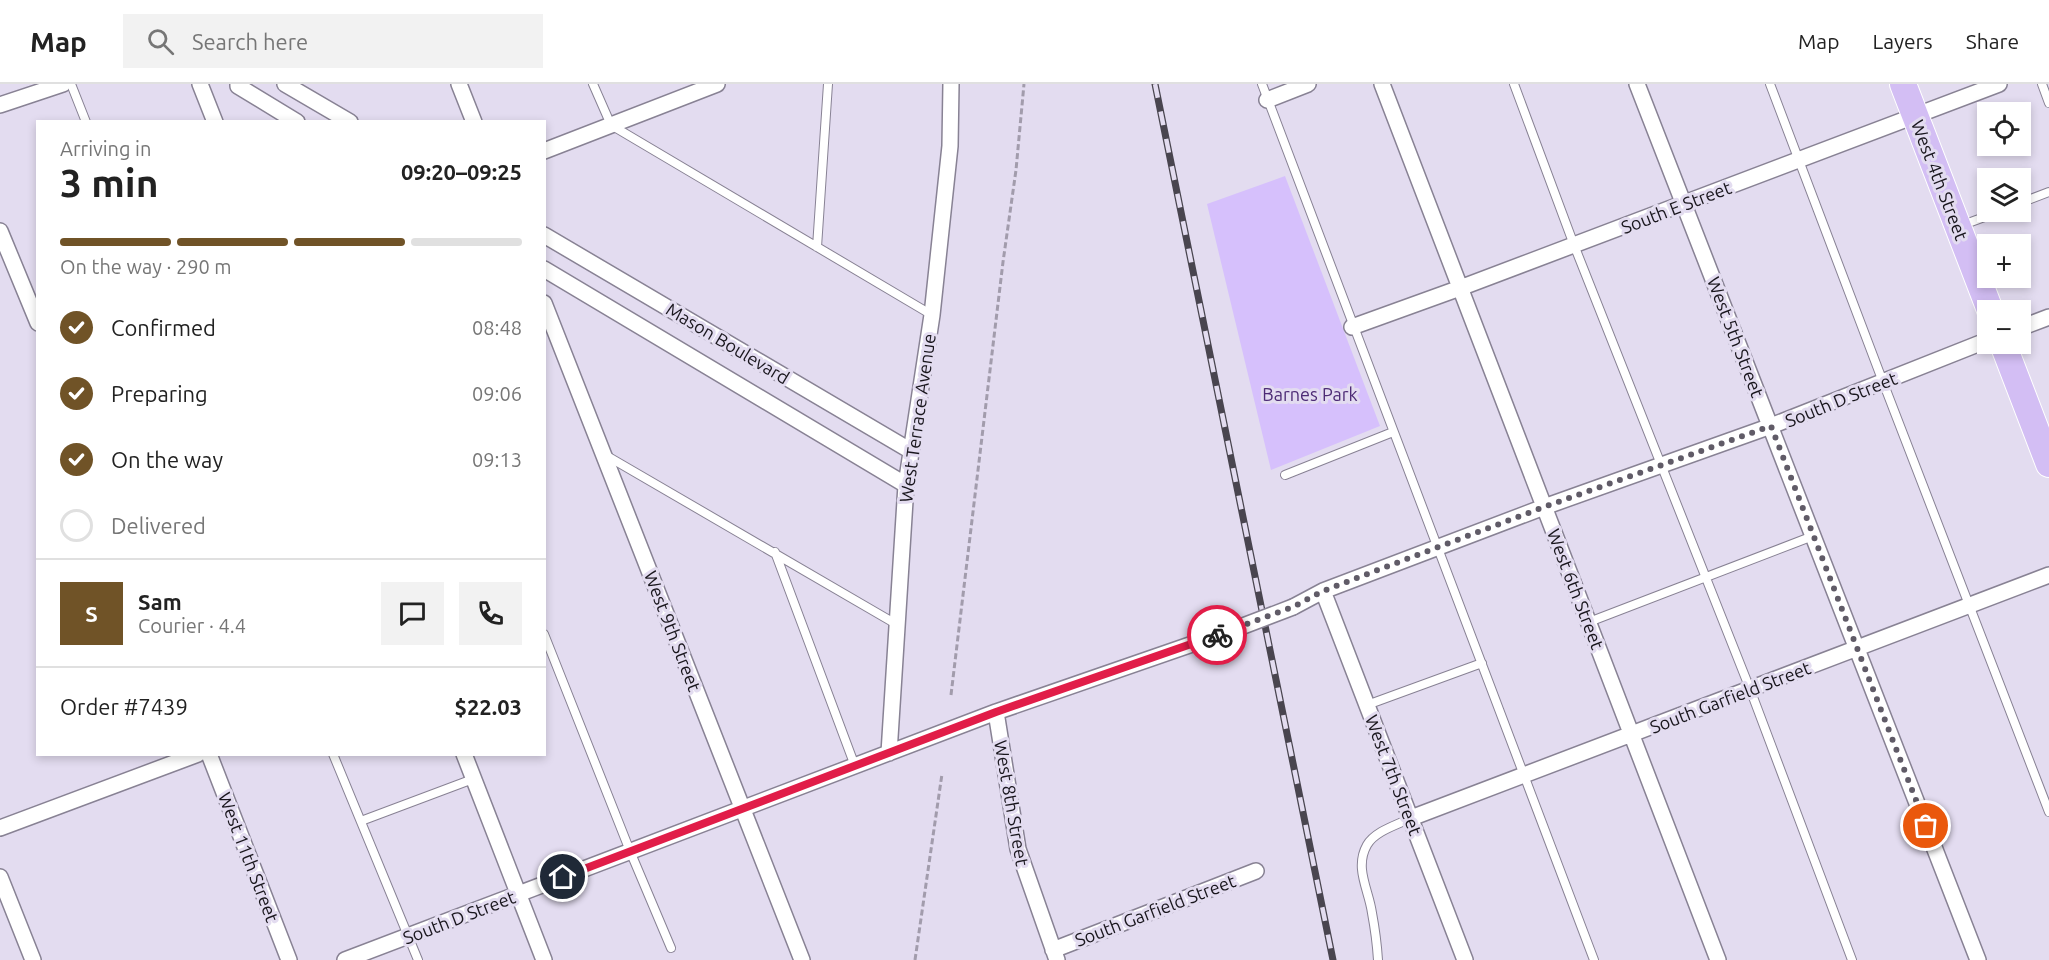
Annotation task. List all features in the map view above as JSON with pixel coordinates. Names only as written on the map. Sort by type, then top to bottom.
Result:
[{"type":"highway","name":"West 4th Street","points":[[1903,84],[1986,300]]},
{"type":"highway","points":[[2007,354],[2049,464]]},
{"type":"street","points":[[0,105],[63,84]]},
{"type":"street","points":[[200,84],[214,120]]},
{"type":"street","points":[[238,84],[294,120]]},
{"type":"street","points":[[285,84],[347,120]]},
{"type":"street","points":[[459,84],[473,120]]},
{"type":"street","points":[[546,150],[717,84]]},
{"type":"street","name":"West Terrace Avenue","points":[[889,753],[906,485],[932,315],[950,146],[951,84]]},
{"type":"street","points":[[1267,100],[1308,84]]},
{"type":"street","name":"West 6th Street","points":[[1382,84],[1718,960]]},
{"type":"street","name":"West 5th Street","points":[[1637,84],[1977,960]]},
{"type":"street","name":"South E Street","points":[[1352,327],[1999,84]]},
{"type":"street","points":[[0,231],[36,318]]},
{"type":"street","name":"Mason Boulevard","points":[[546,236],[911,451]]},
{"type":"street","name":"Mason Boulevard","points":[[546,270],[906,485]]},
{"type":"street","name":"West 9th Street","points":[[546,308],[802,960]]},
{"type":"street","points":[[2031,323],[2049,317]]},
{"type":"street","name":"South D Street","points":[[345,960],[996,712],[1230,631],[1293,607],[1323,591],[1544,507],[1771,426],[1977,344]]},
{"type":"street","name":"South Garfield Street","points":[[1411,818],[2049,575]]},
{"type":"street","name":"West 7th Street","points":[[1323,591],[1465,960]]},
{"type":"street","name":"West 8th Street","points":[[996,712],[1018,849],[1055,955]]},
{"type":"street","points":[[0,828],[193,756]]},
{"type":"street","name":"West 11th Street","points":[[210,756],[289,960]]},
{"type":"street","points":[[465,756],[544,960]]},
{"type":"street","name":"South Garfield Street","points":[[1055,955],[1256,871]]},
{"type":"street","points":[[0,876],[33,960]]},
{"type":"lane","points":[[71,84],[85,120]]},
{"type":"lane","points":[[593,84],[611,126],[932,315]]},
{"type":"lane","points":[[817,247],[828,84]]},
{"type":"lane","points":[[1262,84],[1352,327],[1594,960]]},
{"type":"lane","points":[[1514,84],[1574,245],[1750,689],[1852,960]]},
{"type":"lane","points":[[1770,84],[2049,812]]},
{"type":"lane","points":[[2042,84],[2049,103]]},
{"type":"lane","points":[[2031,199],[2049,192]]},
{"type":"lane","points":[[1958,227],[1977,220]]},
{"type":"lane","points":[[1285,475],[1393,432]]},
{"type":"lane","points":[[604,455],[896,624]]},
{"type":"lane","points":[[1588,622],[1813,536]]},
{"type":"lane","points":[[775,552],[855,766]]},
{"type":"lane","points":[[546,639],[671,948]]},
{"type":"lane","points":[[1367,705],[1482,663]]},
{"type":"lane","points":[[334,756],[418,960]]},
{"type":"lane","points":[[361,821],[473,779]]},
{"type":"lane","points":[[1378,960],[1372,911],[1362,878],[1362,860],[1367,844],[1377,834],[1411,818]]},
{"type":"path","points":[[951,695],[1015,180],[1024,84]]},
{"type":"path","points":[[915,960],[942,774]]},
{"type":"green space","name":"Barnes Park","points":[[1285,176],[1380,426],[1271,470],[1207,204]]},
{"type":"railway","points":[[1155,84],[1333,960]]},
{"type":"way so far","points":[[1217,635],[1293,607],[1323,591],[1544,507],[1771,426],[1926,826]]},
{"type":"route","points":[[563,877],[996,712],[1217,635]]}]
